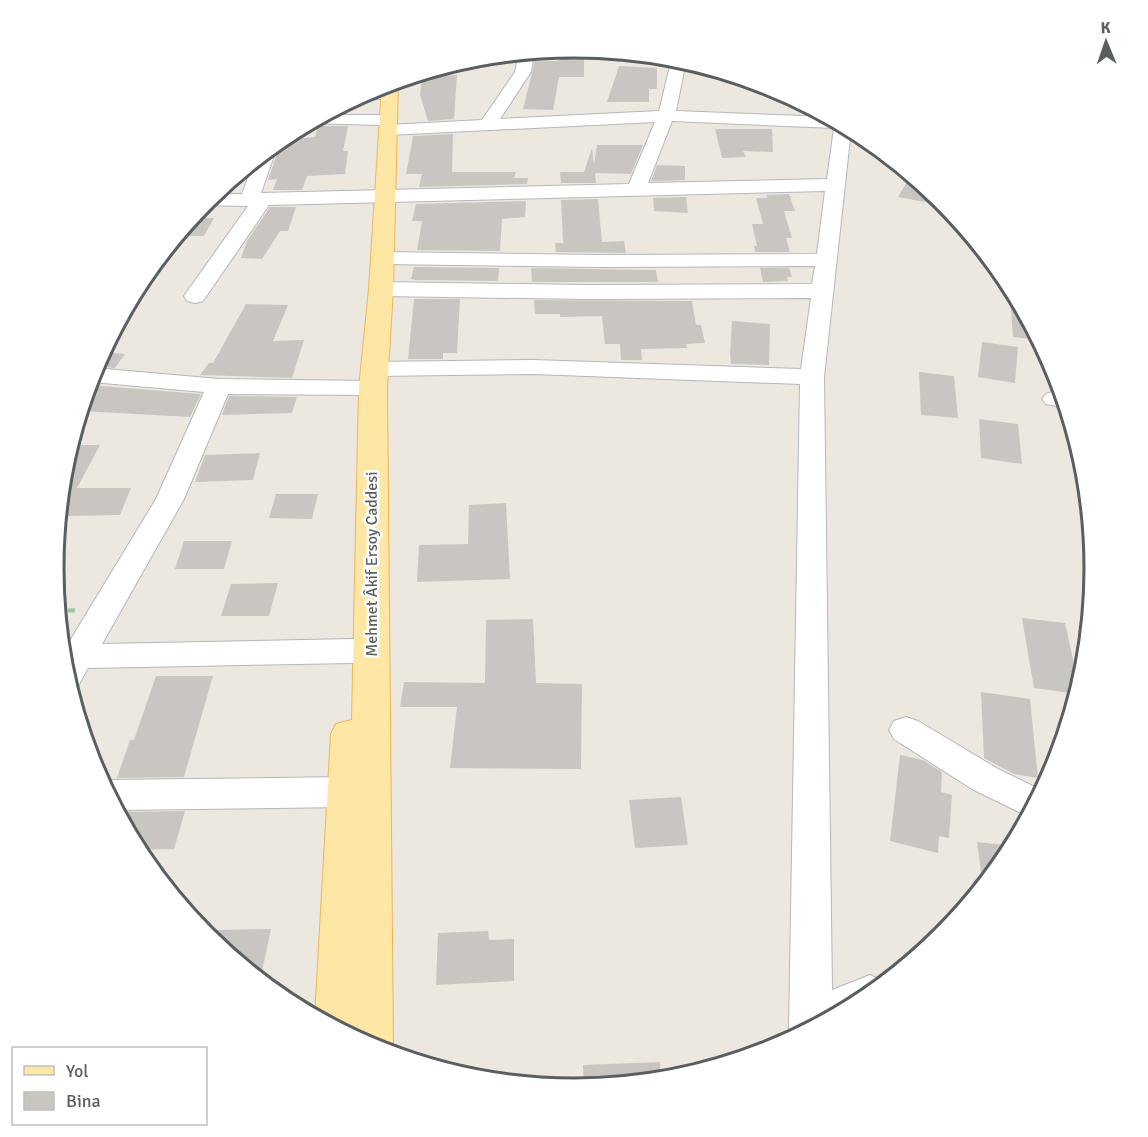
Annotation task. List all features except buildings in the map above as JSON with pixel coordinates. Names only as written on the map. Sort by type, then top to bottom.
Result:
[{"type":"main road","name":"Mehmet Âkif Ersoy Caddesi","points":[[338,1021],[353,651],[378,196],[380,101]]},
{"type":"main road","name":"Mehmet Âkif Ersoy Caddesi","points":[[369,1035],[367,382],[381,274],[378,196]]},
{"type":"street","points":[[488,124],[523,72],[525,61]]},
{"type":"street","points":[[637,188],[666,116],[678,69]]},
{"type":"street","points":[[353,109],[380,101],[488,124],[666,116],[761,118],[833,129]]},
{"type":"street","points":[[811,1020],[812,377],[836,185],[847,138]]},
{"type":"street","points":[[195,296],[256,200],[264,164]]},
{"type":"street","points":[[222,200],[637,188],[836,185]]},
{"type":"street","points":[[381,274],[598,261],[826,260]]},
{"type":"street","points":[[381,274],[586,292],[823,291]]},
{"type":"street","points":[[102,376],[219,386],[367,382],[534,367],[812,377]]},
{"type":"street","points":[[73,663],[170,499],[219,386]]},
{"type":"street","points":[[74,666],[353,651]]},
{"type":"street","points":[[906,730],[985,779],[1028,800]]},
{"type":"street","points":[[117,795],[347,792]]}]
